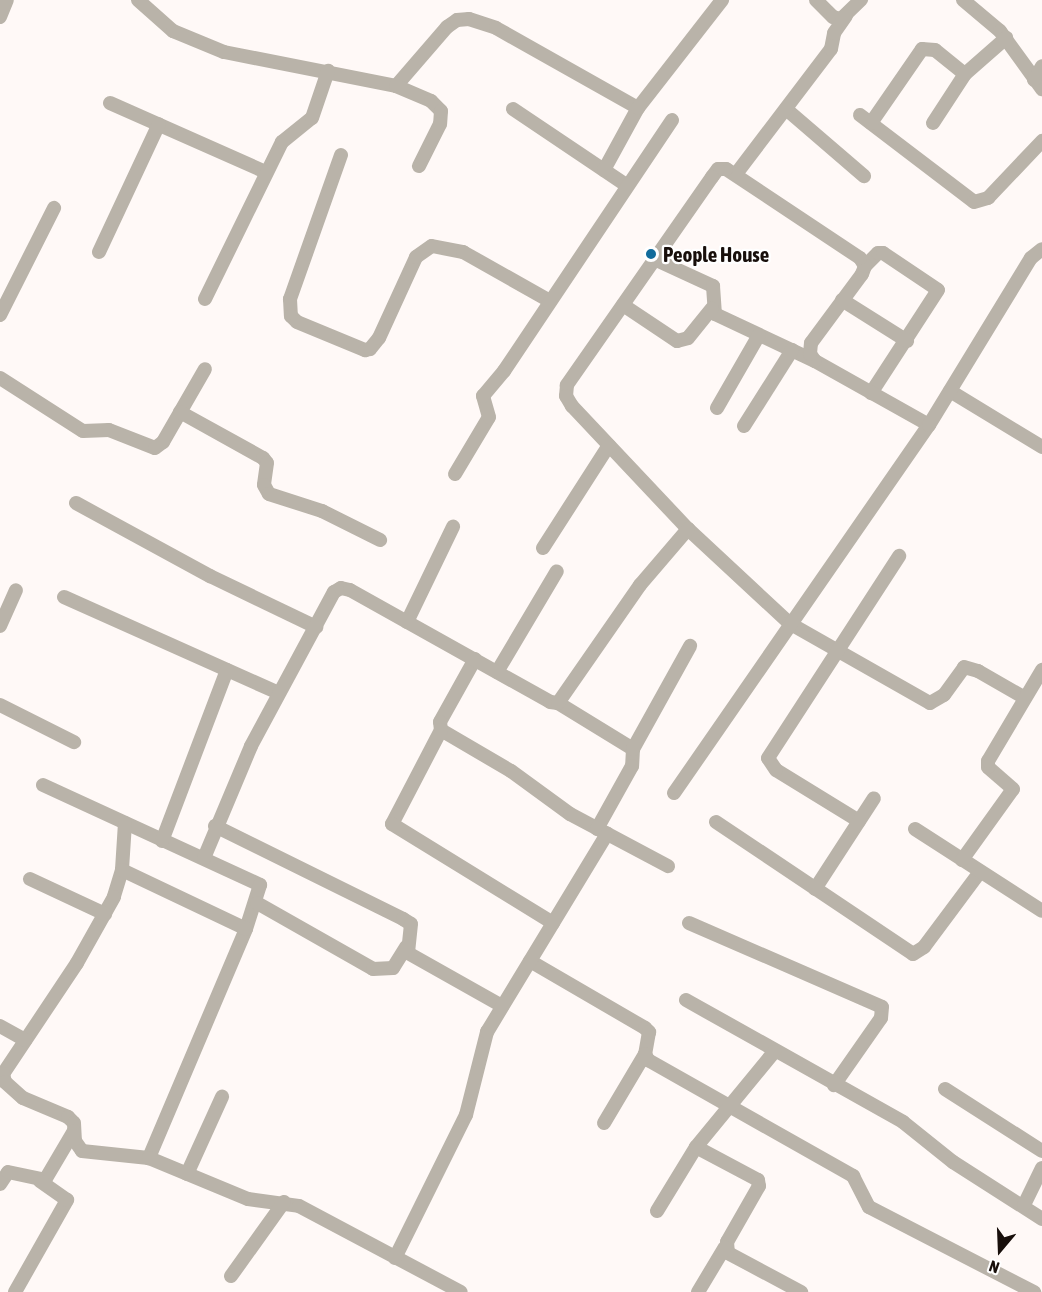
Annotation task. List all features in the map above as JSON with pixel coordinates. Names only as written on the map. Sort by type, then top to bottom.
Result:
[{"type":"street","points":[[0,17],[7,0]]},
{"type":"street","points":[[138,0],[173,31],[224,52],[396,86],[438,105],[441,111],[440,123],[419,166]]},
{"type":"street","points":[[604,170],[638,108],[722,0]]},
{"type":"street","points":[[816,0],[833,17],[846,16]]},
{"type":"street","points":[[736,174],[831,49],[834,33],[861,0]]},
{"type":"street","points":[[963,0],[1006,39],[1038,84]]},
{"type":"street","points":[[396,86],[447,27],[457,20],[469,19],[496,28],[638,108]]},
{"type":"street","points":[[933,123],[965,74],[1006,39]]},
{"type":"street","points":[[965,74],[935,50],[922,49],[866,119],[974,202],[988,198],[1042,141]]},
{"type":"street","points":[[1038,84],[1042,66]]},
{"type":"street","points":[[206,299],[282,142],[312,118],[328,71]]},
{"type":"street","points":[[110,103],[266,172]]},
{"type":"street","points":[[513,109],[626,185]]},
{"type":"street","points":[[786,109],[864,176]]},
{"type":"street","points":[[455,474],[489,417],[490,412],[481,400],[483,396],[672,120]]},
{"type":"street","points":[[99,252],[159,124]]},
{"type":"street","points":[[340,155],[290,299],[291,316],[297,322],[365,350],[370,349],[380,338],[416,257],[432,246],[463,252],[550,301]]},
{"type":"street","points":[[865,266],[860,258],[736,174],[718,169],[567,385],[566,396],[688,529],[789,623],[930,703],[944,695],[964,667],[978,671],[1025,698]]},
{"type":"street","points":[[0,315],[54,208]]},
{"type":"street","points":[[674,793],[789,623],[929,425],[1031,258],[1042,249]]},
{"type":"street","points":[[815,361],[810,354],[811,343],[865,266],[878,253],[884,253],[929,280],[938,290],[871,393]]},
{"type":"street","points":[[654,259],[713,286],[712,308],[715,314],[815,361],[929,425]]},
{"type":"street","points":[[842,300],[907,340]]},
{"type":"street","points":[[622,305],[677,341],[688,338],[712,308]]},
{"type":"street","points":[[717,408],[759,335]]},
{"type":"street","points":[[744,426],[792,350]]},
{"type":"street","points":[[0,378],[74,427],[83,431],[108,430],[145,447],[154,448],[163,442],[205,369]]},
{"type":"street","points":[[950,391],[1042,447]]},
{"type":"street","points":[[180,412],[263,458],[267,463],[264,485],[268,494],[322,511],[380,540]]},
{"type":"street","points":[[543,548],[609,445]]},
{"type":"street","points":[[76,503],[210,576],[316,627]]},
{"type":"street","points":[[407,621],[453,527]]},
{"type":"street","points":[[558,703],[640,585],[688,529]]},
{"type":"street","points":[[859,821],[776,770],[768,758],[899,556]]},
{"type":"street","points":[[497,672],[557,571]]},
{"type":"street","points":[[204,858],[215,826],[279,693],[334,592],[341,588],[407,621],[550,702],[558,703],[633,749]]},
{"type":"street","points":[[0,626],[16,590]]},
{"type":"street","points":[[64,597],[279,693]]},
{"type":"street","points":[[395,1258],[466,1115],[481,1046],[502,1006],[553,924],[602,831],[632,766],[633,749],[690,646]]},
{"type":"street","points":[[475,659],[440,722],[441,730],[392,818],[393,824],[553,924]]},
{"type":"street","points":[[162,840],[227,670]]},
{"type":"street","points":[[962,860],[1013,789],[988,767],[988,761],[1042,670]]},
{"type":"street","points":[[0,705],[74,742]]},
{"type":"street","points":[[441,730],[602,831],[668,866]]},
{"type":"street","points":[[43,785],[260,885],[257,903],[149,1158]]},
{"type":"street","points":[[815,889],[874,798]]},
{"type":"street","points":[[716,822],[913,954],[924,947],[980,872]]},
{"type":"street","points":[[125,823],[122,870],[105,914],[77,963],[3,1074],[5,1082],[23,1098],[68,1117],[74,1123],[74,1131],[82,1151],[149,1158],[248,1200],[284,1202],[338,1225],[444,1288],[461,1292]]},
{"type":"street","points":[[215,826],[411,924],[406,947],[393,968],[373,969],[257,903]]},
{"type":"street","points":[[915,829],[1042,911]]},
{"type":"street","points":[[122,870],[246,929]]},
{"type":"street","points":[[30,879],[105,914]]},
{"type":"street","points":[[690,923],[882,1007],[881,1018],[834,1086]]},
{"type":"street","points":[[406,947],[415,958],[502,1006]]},
{"type":"street","points":[[530,961],[649,1032],[645,1054],[604,1123]]},
{"type":"street","points":[[686,1000],[834,1086],[903,1122],[952,1162],[1024,1205],[1042,1219]]},
{"type":"street","points":[[0,1026],[25,1040]]},
{"type":"street","points":[[657,1211],[696,1147],[774,1052]]},
{"type":"street","points":[[645,1054],[654,1064],[731,1105],[853,1176],[869,1208],[1032,1292]]},
{"type":"street","points":[[945,1089],[1042,1151]]},
{"type":"street","points":[[187,1174],[222,1097]]},
{"type":"street","points":[[40,1181],[49,1175],[74,1131]]},
{"type":"street","points":[[696,1147],[758,1180],[759,1186],[698,1292]]},
{"type":"street","points":[[1024,1205],[1042,1168]]},
{"type":"street","points":[[0,1184],[8,1172],[40,1181],[67,1200],[15,1292]]},
{"type":"street","points":[[231,1276],[284,1202]]},
{"type":"street","points":[[725,1248],[741,1261],[801,1292]]},
{"type":"place","name":"People House","points":[[651,254]]}]
